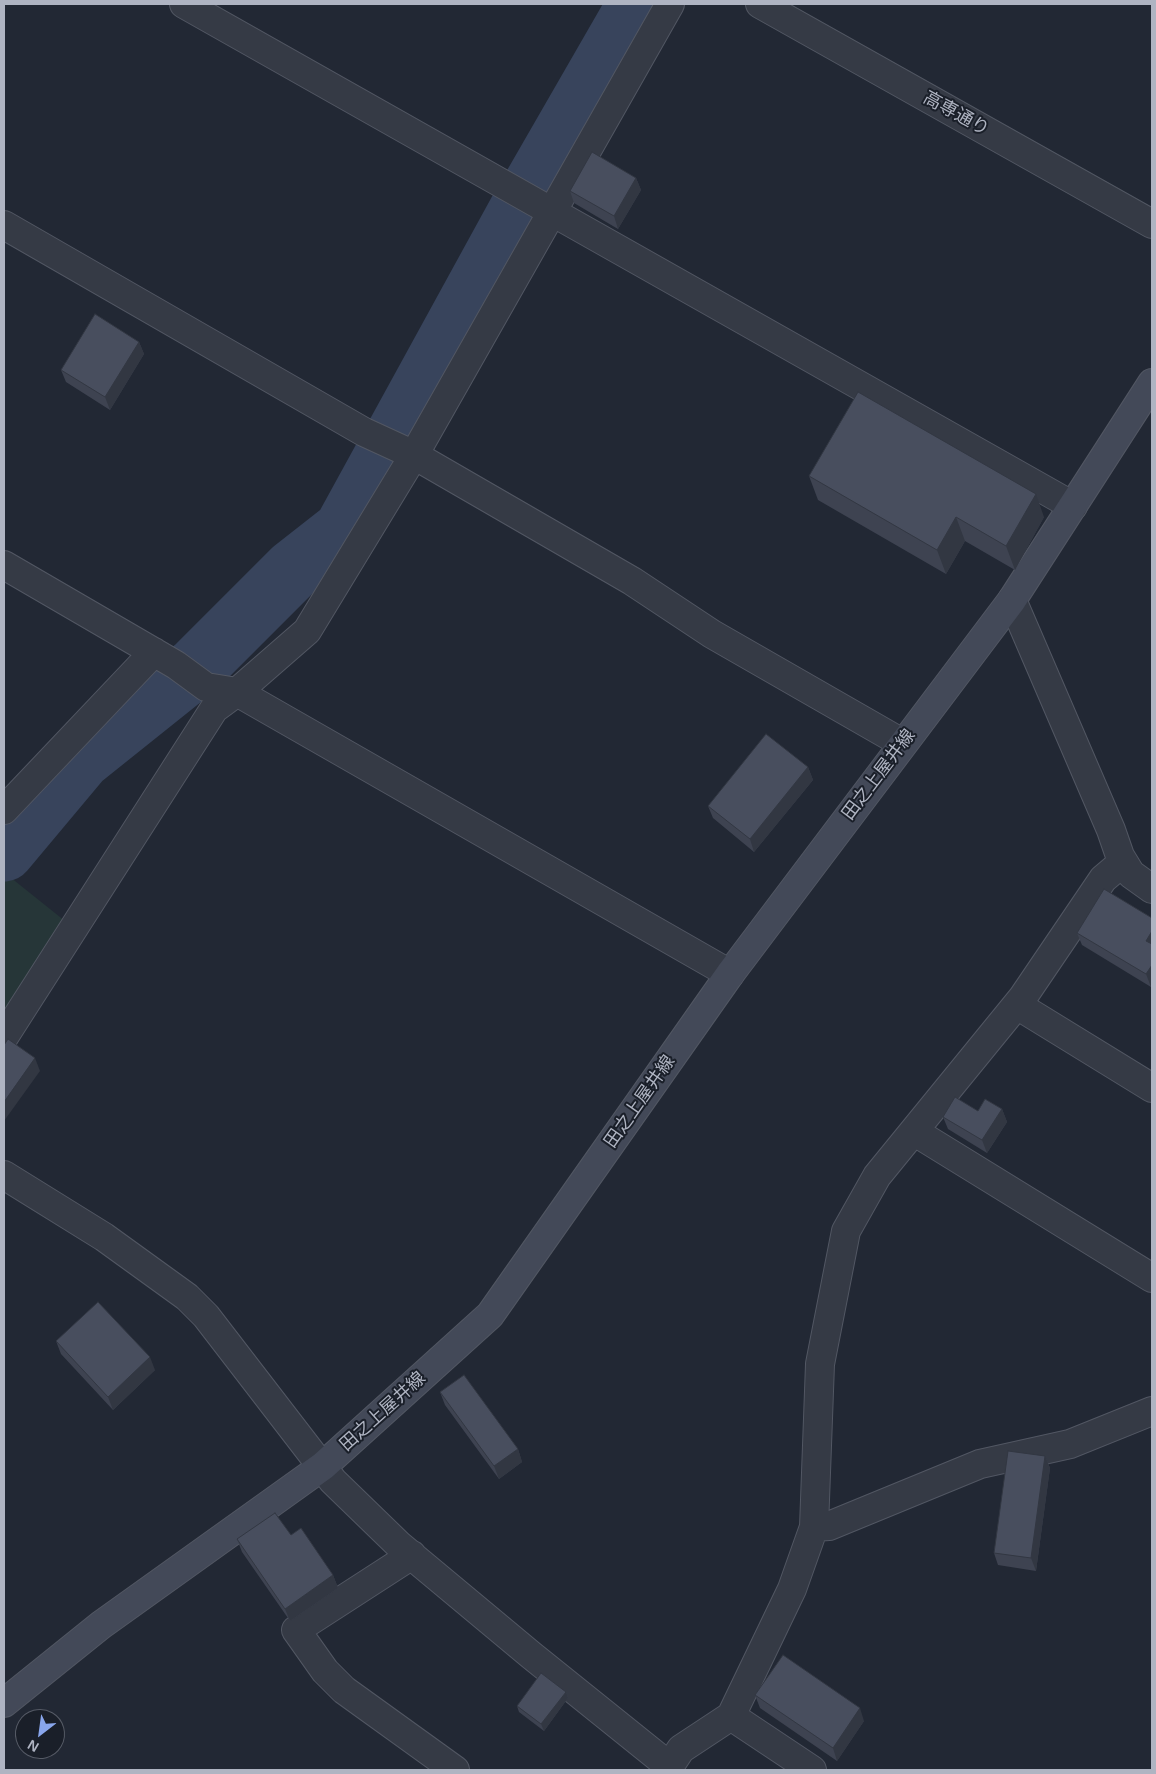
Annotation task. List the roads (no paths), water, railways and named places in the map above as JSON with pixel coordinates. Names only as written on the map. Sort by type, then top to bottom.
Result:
[{"type":"main road","name":"田之上屋井線","points":[[4,1703],[101,1625],[324,1466],[490,1315],[730,974],[902,743],[1012,600],[1152,383]]},
{"type":"street","points":[[184,4],[1073,506]]},
{"type":"street","points":[[4,1037],[214,709],[238,692],[307,631],[414,455],[670,4]]},
{"type":"street","name":"高専通り","points":[[760,4],[1152,224]]},
{"type":"street","points":[[4,225],[364,432],[414,455],[632,581],[712,634],[902,743]]},
{"type":"street","points":[[4,565],[176,665],[206,687],[238,692],[730,974]]},
{"type":"street","points":[[1012,600],[1124,862],[1131,874],[1152,889]]},
{"type":"street","points":[[4,810],[154,652]]},
{"type":"street","points":[[4,1175],[104,1237],[187,1297],[206,1316],[324,1466],[333,1481],[412,1555],[668,1768],[681,1749],[731,1716],[792,1589],[814,1527],[820,1364],[846,1231],[877,1176],[915,1132],[1017,1005],[1103,879],[1124,862]]},
{"type":"street","points":[[1017,1005],[1152,1088]]},
{"type":"street","points":[[915,1132],[1152,1278]]},
{"type":"street","points":[[814,1527],[829,1526],[980,1464],[1070,1444],[1152,1411]]},
{"type":"street","points":[[412,1555],[296,1630],[324,1671],[344,1690],[455,1770]]},
{"type":"street","points":[[731,1716],[812,1770]]},
{"type":"waterway","points":[[4,851],[81,759],[196,667],[293,570],[344,530],[520,209],[638,4]]}]
